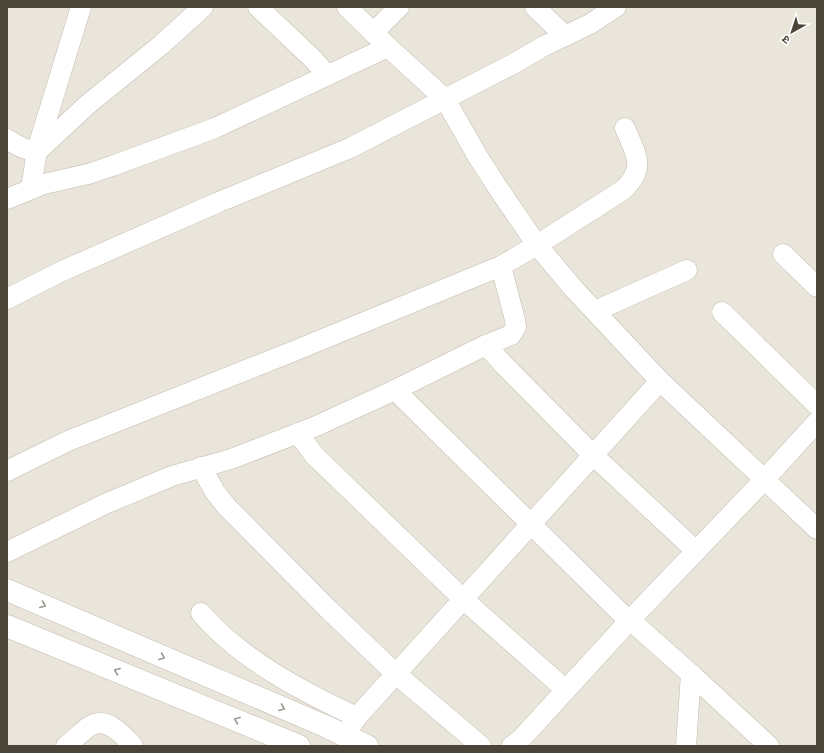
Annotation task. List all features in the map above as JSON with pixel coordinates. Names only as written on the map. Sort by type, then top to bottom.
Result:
[{"type":"street","points":[[30,189],[37,150],[81,7]]},
{"type":"street","points":[[7,139],[22,148],[37,150],[52,139],[87,105],[162,45],[203,7]]},
{"type":"street","points":[[258,7],[327,75]]},
{"type":"street","points":[[347,7],[445,99],[478,157],[537,246],[595,311],[660,381],[817,529]]},
{"type":"street","points":[[373,33],[399,7]]},
{"type":"street","points":[[535,7],[565,36]]},
{"type":"street","points":[[7,299],[62,271],[219,202],[350,148],[590,24],[616,7]]},
{"type":"street","points":[[7,199],[44,184],[88,174],[112,166],[215,128],[388,47]]},
{"type":"street","points":[[7,471],[68,441],[294,351],[501,266],[537,246],[623,190],[633,179],[638,166],[638,160],[626,128]]},
{"type":"street","points":[[783,254],[817,287]]},
{"type":"street","points":[[7,552],[112,501],[172,476],[231,459],[314,427],[510,335],[516,327],[514,312],[501,266]]},
{"type":"street","points":[[595,311],[687,270]]},
{"type":"street","points":[[722,312],[817,405]]},
{"type":"street","points":[[486,345],[593,455],[696,551]]},
{"type":"street","points":[[345,735],[357,717],[660,381]]},
{"type":"street","points":[[395,390],[629,621],[691,674],[769,746]]},
{"type":"street","points":[[512,746],[521,739],[629,621],[764,480],[817,422]]},
{"type":"street","points":[[298,433],[314,455],[463,599],[566,690]]},
{"type":"street","points":[[200,467],[215,492],[227,507],[329,610],[396,674],[480,746]]},
{"type":"street","points":[[7,590],[345,735],[367,746]]},
{"type":"street","points":[[201,613],[223,637],[255,660],[327,703],[357,717]]},
{"type":"street","points":[[7,626],[299,746]]},
{"type":"street","points":[[686,746],[691,674]]},
{"type":"street","points":[[66,746],[91,726],[96,724],[113,727],[122,733],[133,746]]},
{"type":"shaded area","points":[[7,7],[817,7],[817,746],[7,746]]}]
